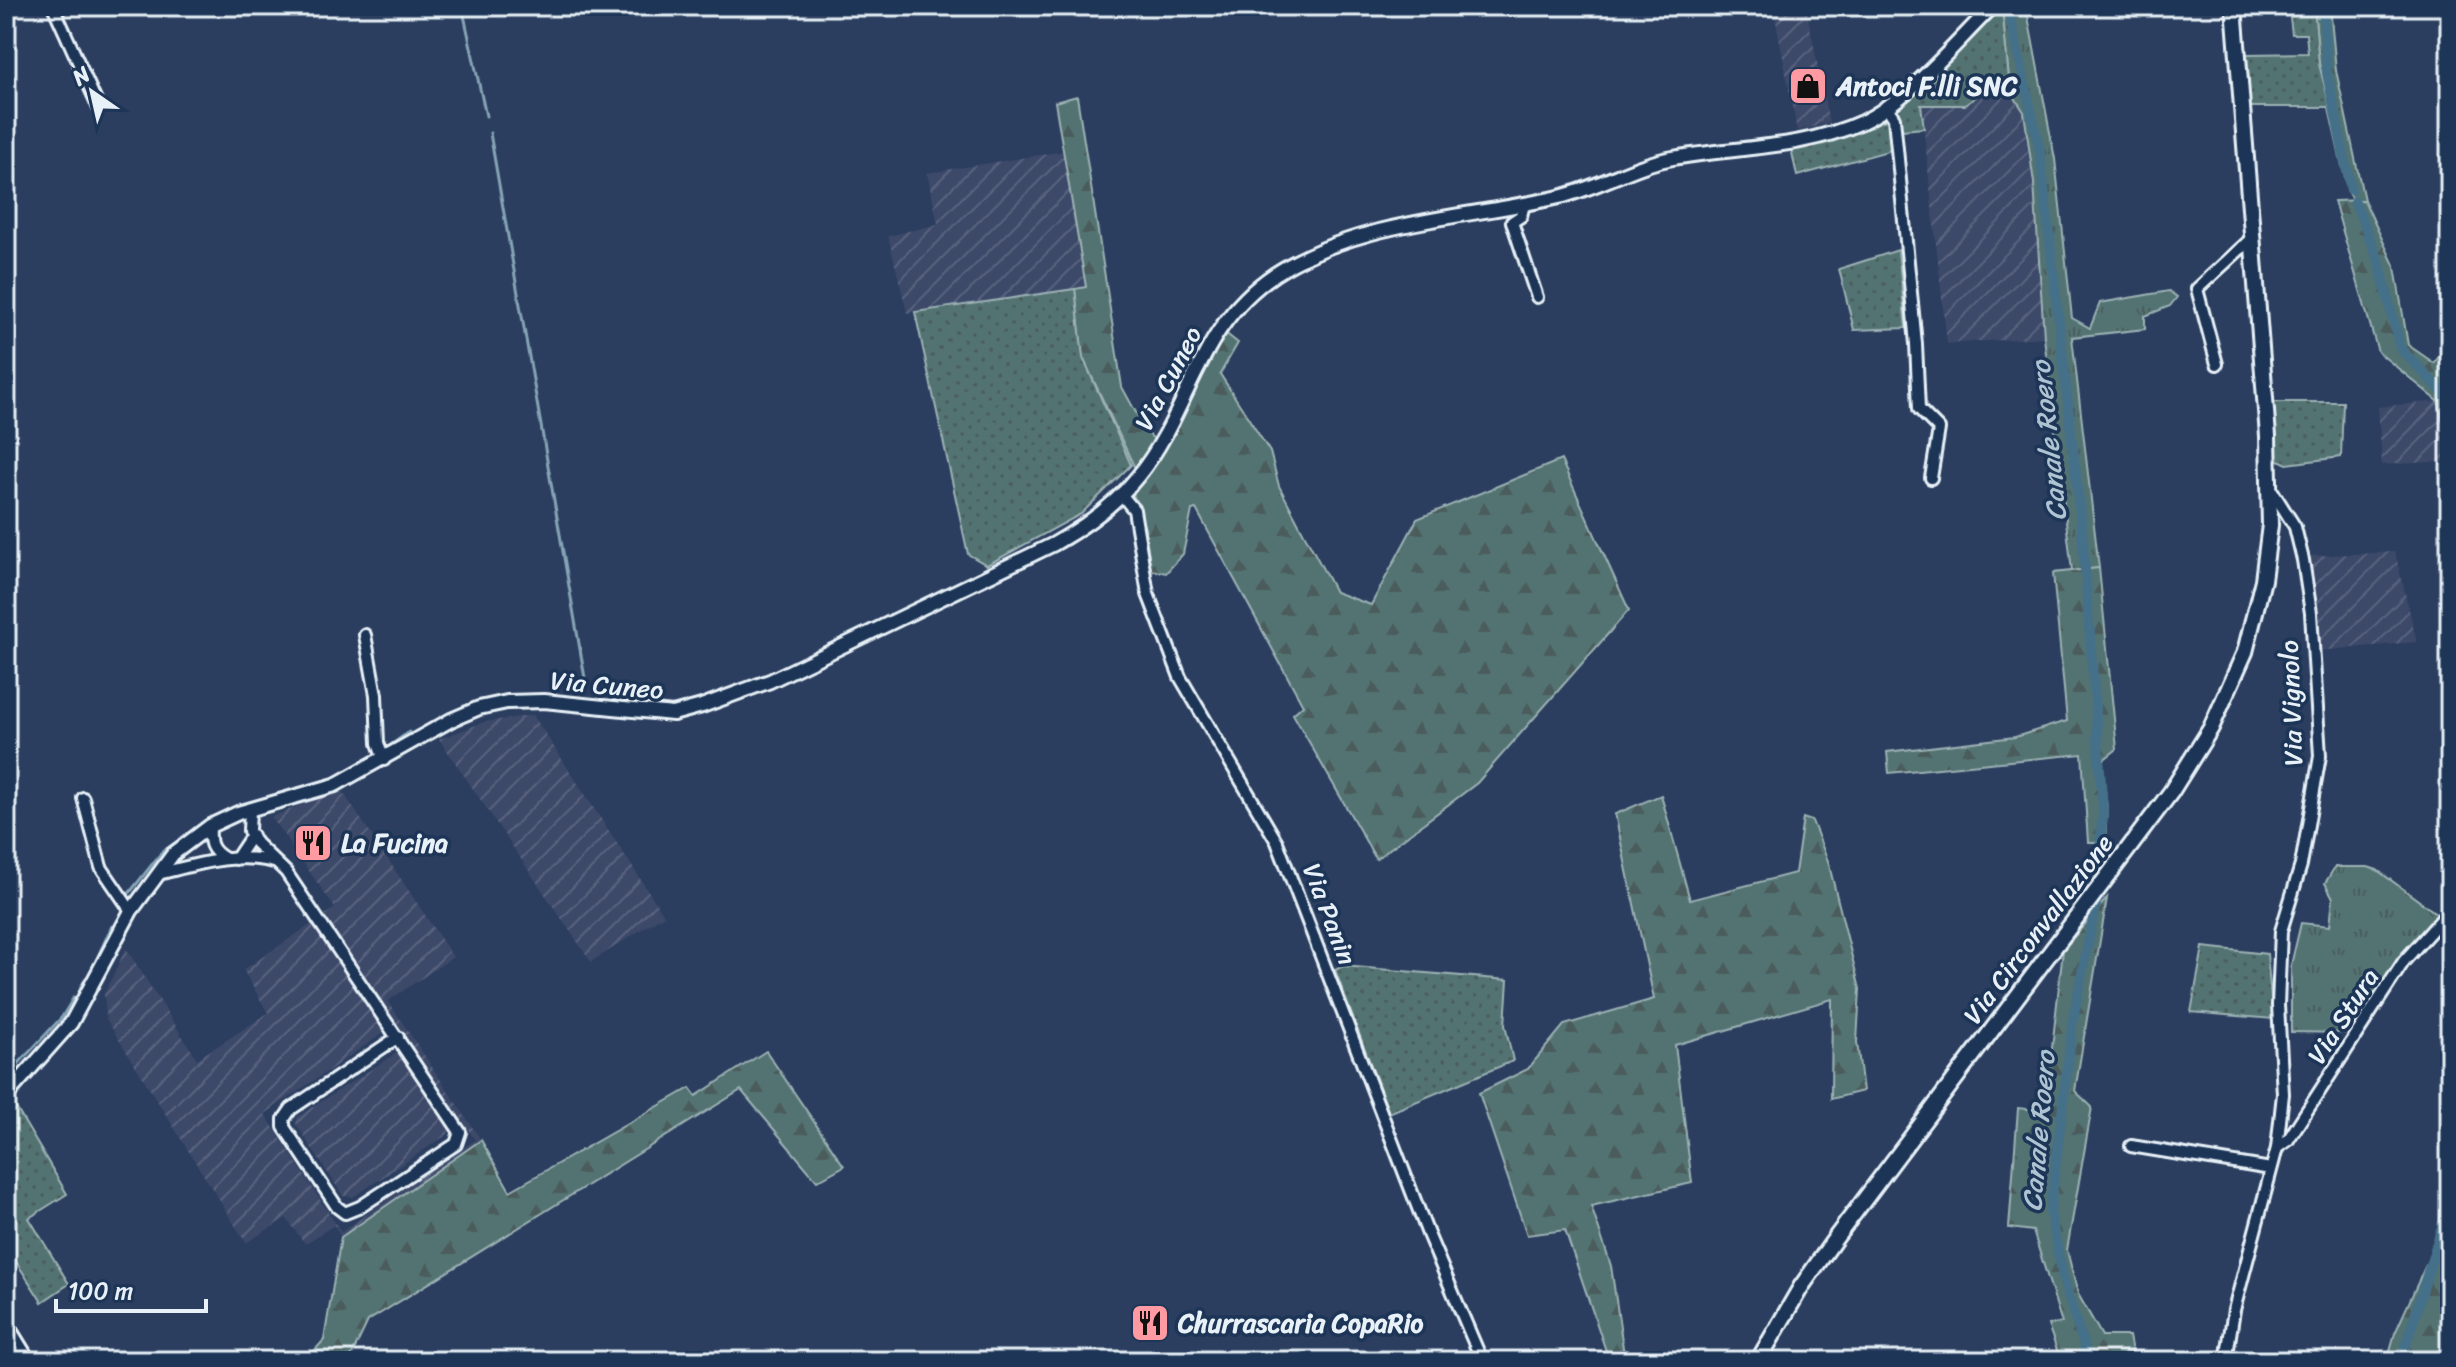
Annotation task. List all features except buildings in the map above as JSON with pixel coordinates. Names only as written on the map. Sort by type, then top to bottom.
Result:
[{"type":"main road","name":"Via Vignolo","points":[[2234,7],[2271,489]]},
{"type":"main road","name":"Via Circonvallazione","points":[[1758,1361],[1801,1287],[1837,1236],[2171,792],[2211,728],[2229,695],[2254,620],[2268,546],[2271,489]]},
{"type":"street","points":[[53,6],[99,108]]},
{"type":"street","name":"Via Cuneo","points":[[6,1096],[71,1023],[131,911],[162,873],[173,854],[210,826],[250,810],[335,785],[451,720],[507,702],[544,701],[673,714],[770,681],[1054,544],[1098,516],[1139,475],[1213,335],[1247,297],[1274,275],[1328,245],[1586,189],[1656,161],[1786,144],[1843,129],[1886,106],[1993,6]]},
{"type":"street","name":"Via Vignolo","points":[[2234,7],[2253,6]]},
{"type":"street","points":[[1886,106],[1894,118],[1916,344],[1919,409],[1939,429],[1931,478]]},
{"type":"street","points":[[1512,222],[1521,216],[1524,204]]},
{"type":"street","points":[[1498,209],[1512,222],[1537,297]]},
{"type":"street","points":[[2217,364],[2197,289],[2252,238]]},
{"type":"street","name":"Via Vignolo","points":[[2226,1361],[2234,1310],[2277,1148],[2283,1094],[2278,993],[2281,931],[2301,865],[2320,756],[2311,613],[2303,560],[2295,527],[2271,489]]},
{"type":"street","name":"Via Panin","points":[[1121,494],[1134,510],[1148,594],[1180,677],[1277,842],[1443,1272],[1482,1361]]},
{"type":"street","points":[[365,635],[376,695],[378,743],[384,760]]},
{"type":"street","points":[[83,798],[101,867],[131,911]]},
{"type":"street","points":[[250,810],[252,835],[286,872],[398,1037],[460,1132],[459,1139],[360,1207],[345,1213],[337,1207],[284,1127],[284,1119],[291,1109],[398,1037]]},
{"type":"street","points":[[210,826],[209,842],[216,854],[231,859]]},
{"type":"street","points":[[231,859],[252,835]]},
{"type":"street","points":[[162,873],[231,859],[259,858],[275,863]]},
{"type":"street","name":"Via Stura","points":[[2277,1148],[2288,1140],[2404,961],[2450,910]]},
{"type":"street","points":[[2131,1146],[2271,1169]]},
{"type":"street","points":[[6,1322],[30,1361]]},
{"type":"shaded area","points":[[1773,6],[1806,6],[1829,123],[1797,131]]},
{"type":"shaded area","points":[[1985,90],[2010,90],[2024,112],[2034,183],[2044,337],[1947,344],[1921,105],[1965,105]]},
{"type":"shaded area","points":[[1065,151],[1086,287],[907,313],[888,236],[938,224],[927,173]]},
{"type":"shaded area","points":[[2438,401],[2445,429],[2445,461],[2382,465],[2378,407]]},
{"type":"shaded area","points":[[2395,552],[2417,642],[2318,651],[2310,556]]},
{"type":"shaded area","points":[[533,715],[664,915],[591,962],[439,739],[484,722]]},
{"type":"shaded area","points":[[341,789],[453,957],[388,1001],[481,1140],[341,1237],[334,1225],[305,1244],[286,1218],[246,1243],[106,1019],[104,994],[126,948],[197,1059],[268,1013],[243,970],[335,908],[271,817]],"holes":[[[327,920],[475,1140],[341,1232],[265,1114],[388,1030],[317,927]]]},
{"type":"shaded area","points":[[398,1052],[449,1127],[448,1134],[353,1197],[343,1196],[296,1124],[297,1117]]},
{"type":"green space","points":[[2026,6],[2055,159],[2072,318],[2090,328],[2100,303],[2169,291],[2177,297],[2170,306],[2145,316],[2145,329],[2072,337],[2099,568],[2072,571],[2044,337],[2034,183],[2024,112],[2010,90],[2002,8]]},
{"type":"green space","points":[[2314,6],[2330,6],[2336,70],[2364,200],[2352,200],[2348,193],[2319,64]]},
{"type":"green space","points":[[2314,6],[2319,64],[2330,107],[2250,107],[2247,54],[2308,53],[2306,34],[2292,34],[2289,9]]},
{"type":"green space","points":[[2002,8],[2010,90],[1985,90],[1965,105],[1921,105],[1924,128],[1902,130],[1888,151],[1797,176],[1791,148],[1886,120]]},
{"type":"green space","points":[[1077,96],[1122,387],[1146,431],[1163,449],[1224,332],[1238,343],[1220,374],[1270,452],[1279,486],[1335,592],[1371,605],[1417,519],[1561,460],[1629,610],[1477,783],[1376,859],[1293,714],[1303,705],[1196,509],[1192,510],[1183,554],[1166,573],[1151,570],[1145,529],[1133,494],[1142,483],[1083,358],[1075,289],[1086,287],[1055,102]]},
{"type":"green space","points":[[2364,200],[2395,267],[2408,345],[2434,363],[2447,347],[2450,314],[2450,432],[2445,429],[2438,401],[2378,352],[2334,201]]},
{"type":"green space","points":[[1898,250],[1906,328],[1854,330],[1839,269]]},
{"type":"green space","points":[[1075,289],[1083,358],[1131,465],[1081,514],[987,565],[968,554],[915,312]]},
{"type":"green space","points":[[2273,402],[2343,402],[2341,457],[2287,464],[2277,459]]},
{"type":"green space","points":[[2099,568],[2117,749],[2102,761],[2107,809],[2105,842],[2088,842],[2082,754],[1889,773],[1887,752],[2015,737],[2067,721],[2053,573]]},
{"type":"green space","points":[[1661,795],[1690,900],[1795,873],[1803,818],[1812,821],[1828,861],[1860,989],[1857,1042],[1863,1091],[1831,1099],[1832,999],[1675,1045],[1692,1183],[1591,1206],[1611,1266],[1625,1361],[1606,1361],[1607,1354],[1565,1230],[1527,1235],[1479,1093],[1528,1069],[1564,1025],[1654,999],[1615,814]]},
{"type":"green space","points":[[2335,867],[2377,870],[2437,914],[2348,1033],[2291,1032],[2291,965],[2301,923],[2330,926],[2333,898],[2325,883]]},
{"type":"green space","points":[[2107,898],[2075,1091],[2092,1107],[2067,1250],[2078,1294],[2102,1336],[2129,1336],[2132,1352],[2099,1361],[2061,1361],[2048,1325],[2062,1323],[2033,1231],[2009,1228],[2018,1108],[2045,1111],[2063,950]]},
{"type":"green space","points":[[2203,947],[2267,954],[2273,1019],[2191,1012]]},
{"type":"green space","points":[[1343,966],[1508,980],[1505,1025],[1513,1061],[1389,1113],[1335,970]]},
{"type":"green space","points":[[766,1051],[844,1166],[817,1181],[741,1090],[368,1321],[349,1361],[305,1361],[324,1340],[341,1237],[481,1140],[510,1191],[690,1088],[696,1096]]},
{"type":"green space","points":[[12,1101],[67,1194],[29,1218],[69,1284],[42,1302],[6,1246],[6,1105]]},
{"type":"green space","points":[[2450,1162],[2450,1361],[2387,1361],[2395,1333],[2436,1243]]},
{"type":"waterway","points":[[462,6],[486,116]]},
{"type":"waterway","name":"Canale Roero","points":[[2008,6],[2040,152],[2082,530],[2103,810],[2098,874]]},
{"type":"waterway","points":[[2323,6],[2327,73],[2351,190]]},
{"type":"waterway","points":[[490,133],[585,678]]},
{"type":"waterway","points":[[2355,202],[2379,261],[2400,348],[2450,400]]},
{"type":"waterway","points":[[385,749],[409,732]]},
{"type":"waterway","points":[[127,896],[162,852],[211,818]]},
{"type":"waterway","name":"Canale Roero","points":[[2089,1361],[2065,1286],[2050,1212],[2074,1013],[2096,904]]},
{"type":"waterway","points":[[93,967],[112,926]]},
{"type":"waterway","points":[[80,988],[87,977]]},
{"type":"waterway","points":[[7,1076],[62,1017],[74,997]]},
{"type":"waterway","points":[[2401,1361],[2450,1200]]},
{"type":"place","name":"Antoci F.lli SNC","points":[[1808,86]]},
{"type":"place","name":"La Fucina","points":[[313,843]]},
{"type":"place","name":"Churrascaria CopaRio","points":[[1150,1323]]}]
